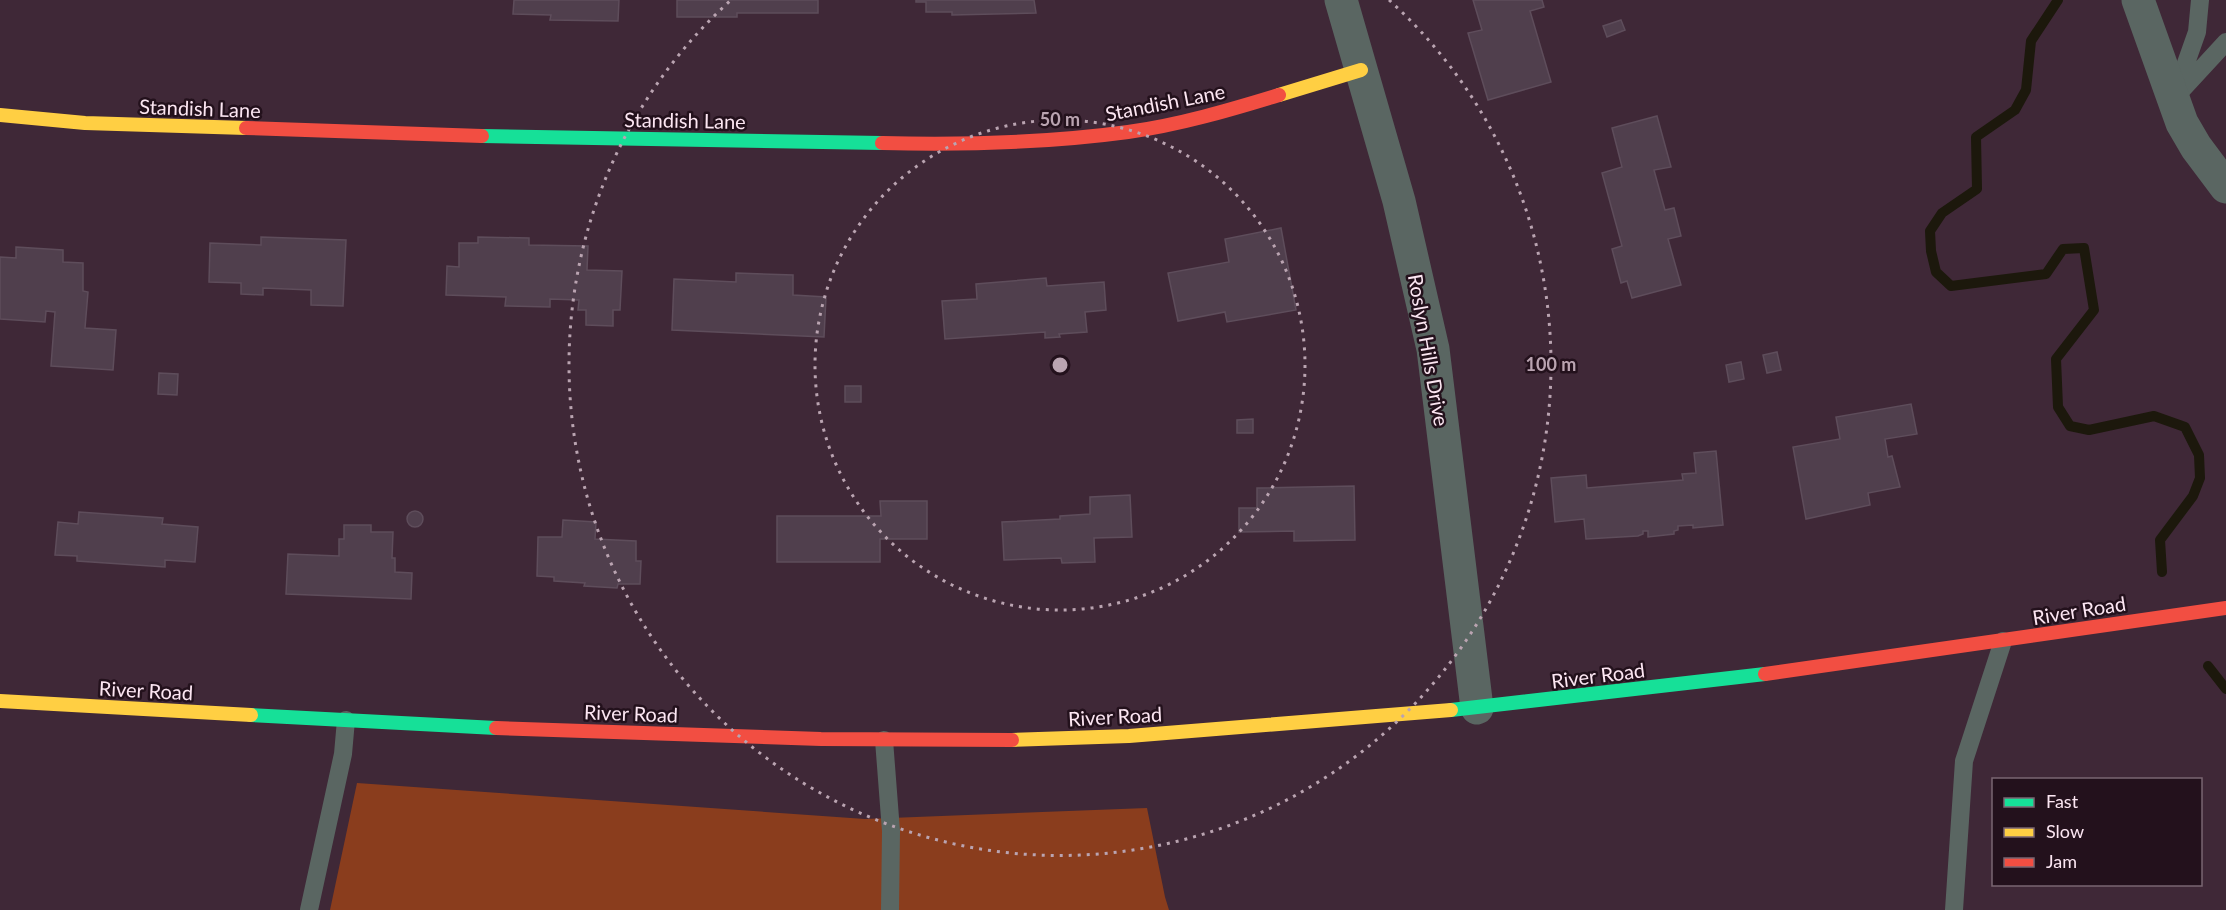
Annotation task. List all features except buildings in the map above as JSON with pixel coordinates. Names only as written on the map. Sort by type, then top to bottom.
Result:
[{"type":"main road","name":"Standish Lane","points":[[0,115],[85,123],[468,136],[918,144],[1054,140],[1130,132],[1213,115],[1361,70]]},
{"type":"main road","name":"River Road","points":[[0,701],[546,730],[972,741],[1130,736],[1477,708],[1727,679],[2226,608]]},
{"type":"street","name":"Roslyn Hills Drive","points":[[1341,0],[1399,201],[1433,349],[1477,708]]},
{"type":"street","points":[[2138,0],[2182,123],[2196,147],[2226,187]]},
{"type":"lane","points":[[2174,98],[2197,32],[2200,0]]},
{"type":"lane","points":[[2174,98],[2226,42]]},
{"type":"lane","points":[[1954,910],[1964,761],[2003,641]]},
{"type":"lane","points":[[309,910],[343,754],[346,720]]},
{"type":"lane","points":[[884,740],[891,831],[890,910]]},
{"type":"shaded area","points":[[357,783],[865,819],[1147,808],[1169,910],[330,910]]},
{"type":"waterway","points":[[2058,0],[2031,41],[2026,90],[2015,110],[1976,137],[1977,189],[1942,213],[1930,231],[1931,251],[1936,272],[1951,286],[2046,274],[2063,249],[2084,248],[2094,310],[2056,359],[2058,407],[2070,426],[2089,430],[2154,416],[2185,427],[2199,455],[2200,478],[2193,496],[2160,540],[2162,572]]},
{"type":"waterway","points":[[2208,666],[2226,689]]},
{"type":"traffic: fast","points":[[482,136],[882,143]]},
{"type":"traffic: fast","points":[[1451,710],[1765,674]]},
{"type":"traffic: fast","points":[[251,715],[496,728]]},
{"type":"traffic: slow","points":[[1279,95],[1361,70]]},
{"type":"traffic: slow","points":[[0,115],[85,123],[246,128]]},
{"type":"traffic: slow","points":[[0,701],[251,715]]},
{"type":"traffic: slow","points":[[1012,740],[1129,736],[1451,710]]},
{"type":"traffic: jam","points":[[882,143],[1005,142],[1097,136],[1185,121],[1279,95]]},
{"type":"traffic: jam","points":[[246,128],[482,136]]},
{"type":"traffic: jam","points":[[1765,674],[2226,608]]},
{"type":"traffic: jam","points":[[496,728],[821,739],[1012,740]]}]
